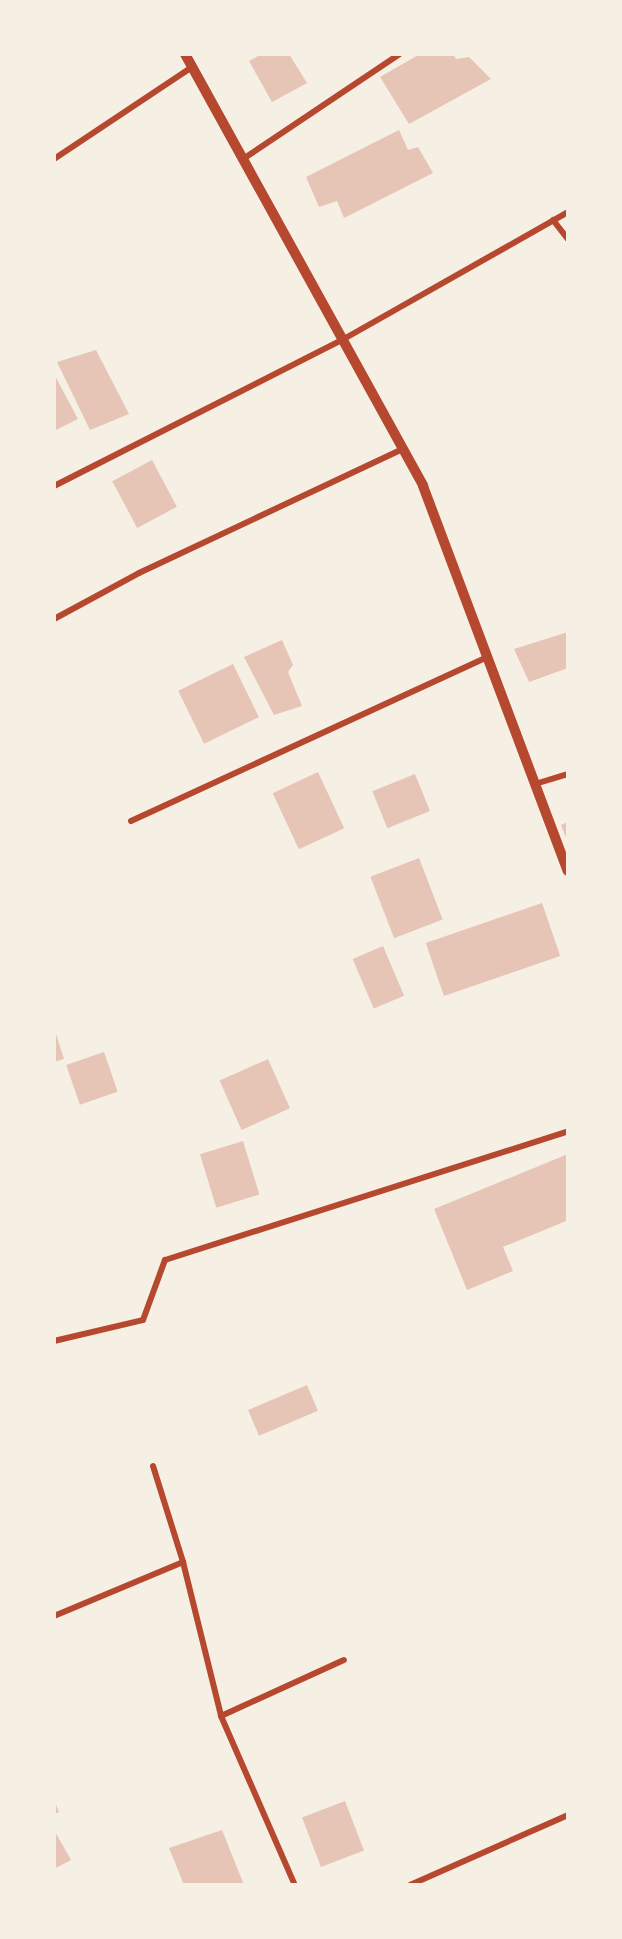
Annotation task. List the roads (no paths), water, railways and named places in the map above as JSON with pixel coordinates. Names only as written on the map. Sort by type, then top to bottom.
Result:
[{"type":"street","points":[[185,54],[423,486],[568,871]]},
{"type":"street","points":[[243,159],[400,54]]},
{"type":"street","points":[[54,159],[192,67]]},
{"type":"street","points":[[54,486],[342,340],[568,212]]},
{"type":"street","points":[[553,220],[568,238]]},
{"type":"street","points":[[54,619],[139,573],[403,448]]},
{"type":"street","points":[[131,821],[488,657]]},
{"type":"street","points":[[535,784],[568,774]]},
{"type":"street","points":[[54,1341],[143,1320],[165,1260],[568,1131]]},
{"type":"street","points":[[153,1466],[183,1562],[221,1716],[295,1885]]},
{"type":"street","points":[[54,1616],[183,1562]]},
{"type":"street","points":[[221,1716],[344,1660]]},
{"type":"street","points":[[410,1885],[568,1815]]}]
